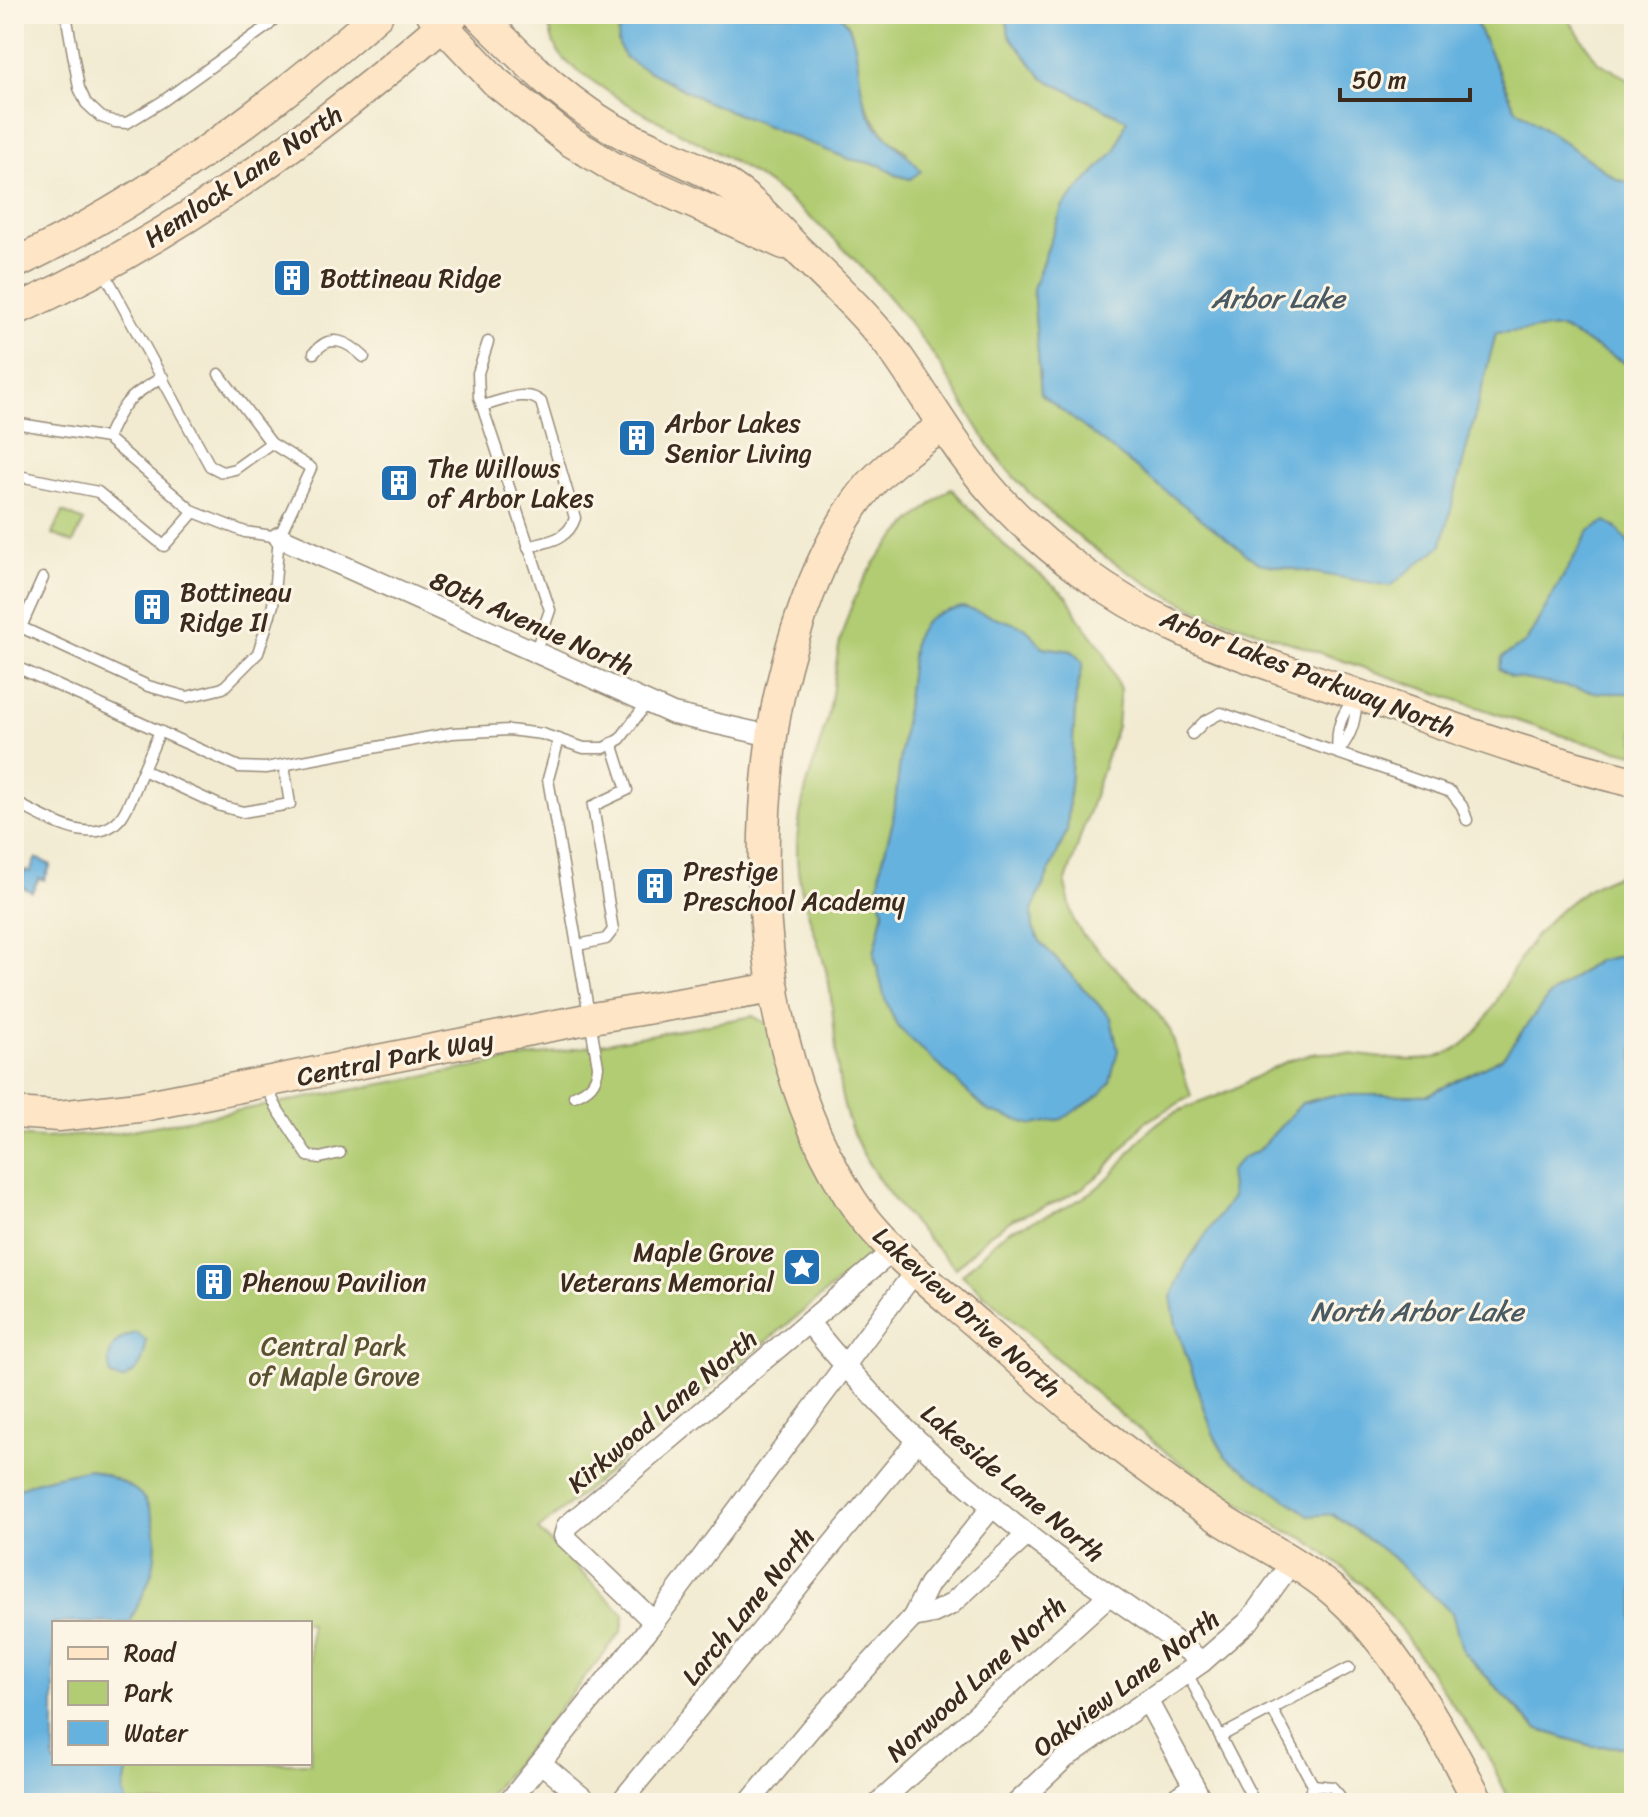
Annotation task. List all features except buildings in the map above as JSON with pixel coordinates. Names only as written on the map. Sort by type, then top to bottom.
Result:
[{"type":"street","name":"Hemlock Lane North","points":[[14,264],[83,227],[193,160],[285,94],[378,14]]},
{"type":"street","name":"Arbor Lakes Parkway North","points":[[478,14],[545,81],[588,113],[627,136],[685,160],[747,198],[848,298],[894,352],[974,470],[1004,505],[1079,570],[1134,606],[1174,627],[1222,646],[1560,764],[1634,782]]},
{"type":"street","name":"Hemlock Lane North","points":[[14,311],[102,268],[187,219],[276,159],[358,97],[443,18]]},
{"type":"street","name":"Arbor Lakes Parkway North","points":[[443,18],[496,82],[570,141],[613,167],[799,251]]},
{"type":"street","name":"Lakeview Drive North","points":[[943,426],[893,461],[848,513],[831,544],[800,623],[771,736],[764,804],[762,895],[774,988],[793,1070],[816,1139],[851,1201],[906,1260],[1066,1402],[1148,1468],[1334,1591],[1378,1638],[1430,1714],[1479,1803]]},
{"type":"street","name":"80th Avenue North","points":[[279,537],[673,714],[771,736]]},
{"type":"street","name":"Central Park Way","points":[[14,1113],[59,1116],[138,1107],[592,1018],[774,988]]},
{"type":"street","name":"Kirkwood Lane North","points":[[654,1622],[564,1536],[567,1526],[809,1323],[906,1260]]},
{"type":"street","points":[[508,1803],[654,1622],[844,1367],[906,1260]]},
{"type":"street","name":"Lakeside Lane North","points":[[809,1323],[844,1367],[917,1441],[1027,1535],[1109,1595],[1195,1667]]},
{"type":"street","name":"Larch Lane North","points":[[620,1803],[917,1441]]},
{"type":"street","points":[[749,1803],[810,1729],[913,1617],[929,1584],[993,1506]]},
{"type":"street","points":[[913,1617],[950,1605],[1027,1535]]},
{"type":"street","name":"Oakview Lane North","points":[[1017,1803],[1065,1758],[1195,1667],[1249,1621],[1292,1562]]},
{"type":"street","name":"Norwood Lane North","points":[[879,1803],[1109,1595]]},
{"type":"street","points":[[1147,1700],[1199,1795],[1169,1803]]},
{"type":"street","points":[[541,1763],[589,1803]]},
{"type":"lane","points":[[66,14],[79,88],[86,103],[101,117],[127,123],[257,33],[278,14]]},
{"type":"lane","points":[[102,268],[210,466],[222,472],[235,469],[271,443]]},
{"type":"lane","points":[[314,353],[329,340],[344,342],[364,357]]},
{"type":"lane","points":[[488,342],[478,373],[482,406],[550,610],[535,654]]},
{"type":"lane","points":[[43,578],[17,626],[148,686],[187,697],[223,688],[258,653],[273,605],[279,537],[311,468],[271,443],[219,374]]},
{"type":"lane","points":[[107,438],[123,404],[163,377]]},
{"type":"lane","points":[[482,406],[526,395],[536,397],[541,402],[575,518],[565,536],[528,547]]},
{"type":"lane","points":[[14,423],[107,438],[194,512],[245,532],[279,537]]},
{"type":"lane","points":[[14,475],[98,492],[164,546],[194,512]]},
{"type":"lane","points":[[14,666],[239,767],[251,769],[284,766],[452,733],[509,730],[542,734],[584,748],[604,748],[629,729],[647,703]]},
{"type":"lane","points":[[1338,752],[1336,733],[1342,713],[1357,694]]},
{"type":"lane","points":[[1192,734],[1204,722],[1221,713],[1451,792],[1462,806],[1467,820]]},
{"type":"lane","points":[[14,802],[73,829],[91,833],[112,825],[122,815],[160,731]]},
{"type":"lane","points":[[559,739],[548,779],[597,1049],[598,1077],[589,1090],[574,1096]]},
{"type":"lane","points":[[578,945],[606,939],[613,930],[593,806],[627,790],[612,743]]},
{"type":"lane","points":[[143,770],[221,806],[243,812],[291,810],[284,766]]},
{"type":"lane","points":[[265,1084],[308,1156],[320,1158],[340,1153]]},
{"type":"lane","points":[[1195,1667],[1221,1736],[1255,1803]]},
{"type":"lane","points":[[1221,1736],[1349,1668]]},
{"type":"lane","points":[[1272,1709],[1313,1785],[1306,1803]]},
{"type":"lane","points":[[1313,1785],[1332,1787],[1339,1795],[1340,1803]]},
{"type":"green space","points":[[547,14],[624,14],[619,26],[637,65],[705,101],[849,159],[880,165],[910,179],[907,152],[880,128],[863,98],[852,34],[839,14],[1006,14],[1009,35],[1043,78],[1127,120],[1116,150],[1063,206],[1033,289],[1041,394],[1441,545],[1496,333],[1561,328],[1634,368],[1634,551],[1617,528],[1589,531],[1526,642],[1502,657],[1581,688],[1634,693],[1634,754],[1578,741],[1202,612],[1124,570],[1077,536],[1012,475],[989,445],[940,364],[913,327],[840,245],[800,209],[757,177],[619,99],[572,67],[555,45]]},
{"type":"green space","points":[[1472,14],[1565,14],[1598,62],[1634,82],[1634,184],[1618,180],[1515,108]]},
{"type":"green space","points":[[951,488],[1007,548],[1067,596],[1078,617],[1103,650],[1120,690],[1117,726],[1065,884],[1074,921],[1082,934],[1150,1003],[1170,1030],[1191,1096],[1144,1123],[1103,1172],[1081,1189],[1013,1219],[989,1235],[956,1268],[885,1189],[870,1167],[848,1119],[839,1079],[829,984],[801,888],[797,855],[799,819],[827,720],[838,651],[857,593],[881,554],[896,537]],"holes":[[[1025,627],[1042,647],[1072,651],[1083,663],[1076,696],[1067,831],[1031,911],[1033,928],[1041,943],[1111,1018],[988,1111],[897,1026],[885,999],[874,954],[884,910],[878,895],[881,866],[893,821],[914,641]]]},
{"type":"green space","points":[[63,512],[84,521],[73,543],[52,534]]},
{"type":"green space","points":[[1634,871],[1634,953],[1596,961],[1549,996],[1502,1058],[1428,1095],[1334,1095],[1302,1103],[1259,1150],[1242,1158],[1232,1197],[1187,1262],[1172,1297],[1176,1325],[1213,1433],[1226,1457],[1332,1514],[1391,1556],[1452,1613],[1463,1652],[1536,1729],[1592,1746],[1634,1747],[1634,1803],[1511,1803],[1486,1752],[1374,1596],[1306,1539],[1284,1530],[1172,1457],[962,1275],[1010,1230],[1063,1208],[1100,1186],[1142,1137],[1162,1120],[1279,1065],[1318,1053],[1409,1060],[1430,1059],[1451,1052],[1470,1038],[1484,1022],[1525,951],[1550,920],[1598,884]]},
{"type":"green space","name":"Central Park of Maple Grove","points":[[753,1016],[769,1025],[872,1245],[870,1256],[538,1530],[624,1614],[622,1631],[483,1803],[14,1803],[14,1136],[44,1138],[116,1133]]},
{"type":"water","points":[[624,14],[839,14],[847,23],[856,48],[862,91],[870,116],[921,171],[910,179],[896,175],[880,165],[849,159],[705,101],[624,57],[618,42]]},
{"type":"water","name":"Arbor Lake","points":[[1006,14],[1472,14],[1515,108],[1618,180],[1634,184],[1634,368],[1561,328],[1496,333],[1442,545],[1390,586],[1258,563],[1041,394],[1033,289],[1063,206],[1116,150],[1127,120],[1043,78],[1009,35]]},
{"type":"water","points":[[1605,522],[1617,528],[1634,551],[1634,693],[1601,693],[1512,677],[1499,669],[1502,657],[1526,642],[1589,531]]},
{"type":"water","points":[[963,607],[1025,627],[1042,647],[1072,651],[1083,663],[1076,696],[1067,831],[1032,911],[1033,928],[1041,943],[1111,1018],[1118,1050],[1110,1082],[1101,1094],[1062,1119],[1033,1125],[988,1111],[897,1026],[885,999],[874,954],[884,910],[878,895],[881,866],[893,821],[914,640],[928,619]]},
{"type":"water","points":[[36,858],[51,865],[44,880],[39,878],[32,892],[18,885],[25,870],[30,872]]},
{"type":"water","name":"North Arbor Lake","points":[[1634,953],[1634,1747],[1592,1746],[1537,1729],[1463,1652],[1452,1613],[1391,1556],[1333,1514],[1310,1516],[1226,1457],[1213,1433],[1176,1325],[1171,1297],[1187,1262],[1232,1197],[1229,1172],[1242,1158],[1259,1150],[1302,1103],[1334,1095],[1428,1095],[1502,1058],[1549,996],[1597,961]]},
{"type":"water","points":[[138,1333],[146,1341],[140,1365],[122,1380],[111,1376],[109,1360],[113,1347],[123,1338]]},
{"type":"water","points":[[88,1469],[139,1493],[151,1512],[156,1536],[152,1573],[131,1621],[52,1621],[52,1765],[129,1765],[123,1792],[127,1803],[14,1803],[14,1490]]},
{"type":"place","name":"Bottineau Ridge","points":[[292,278]]},
{"type":"place","name":"Arbor Lakes Senior Living","points":[[637,438]]},
{"type":"place","name":"The Willows of Arbor Lakes","points":[[399,483]]},
{"type":"place","name":"Bottineau Ridge II","points":[[152,607]]},
{"type":"place","name":"Prestige Preschool Academy","points":[[655,886]]},
{"type":"place","name":"Maple Grove Veterans Memorial","points":[[802,1267]]},
{"type":"place","name":"Phenow Pavilion","points":[[214,1282]]}]
